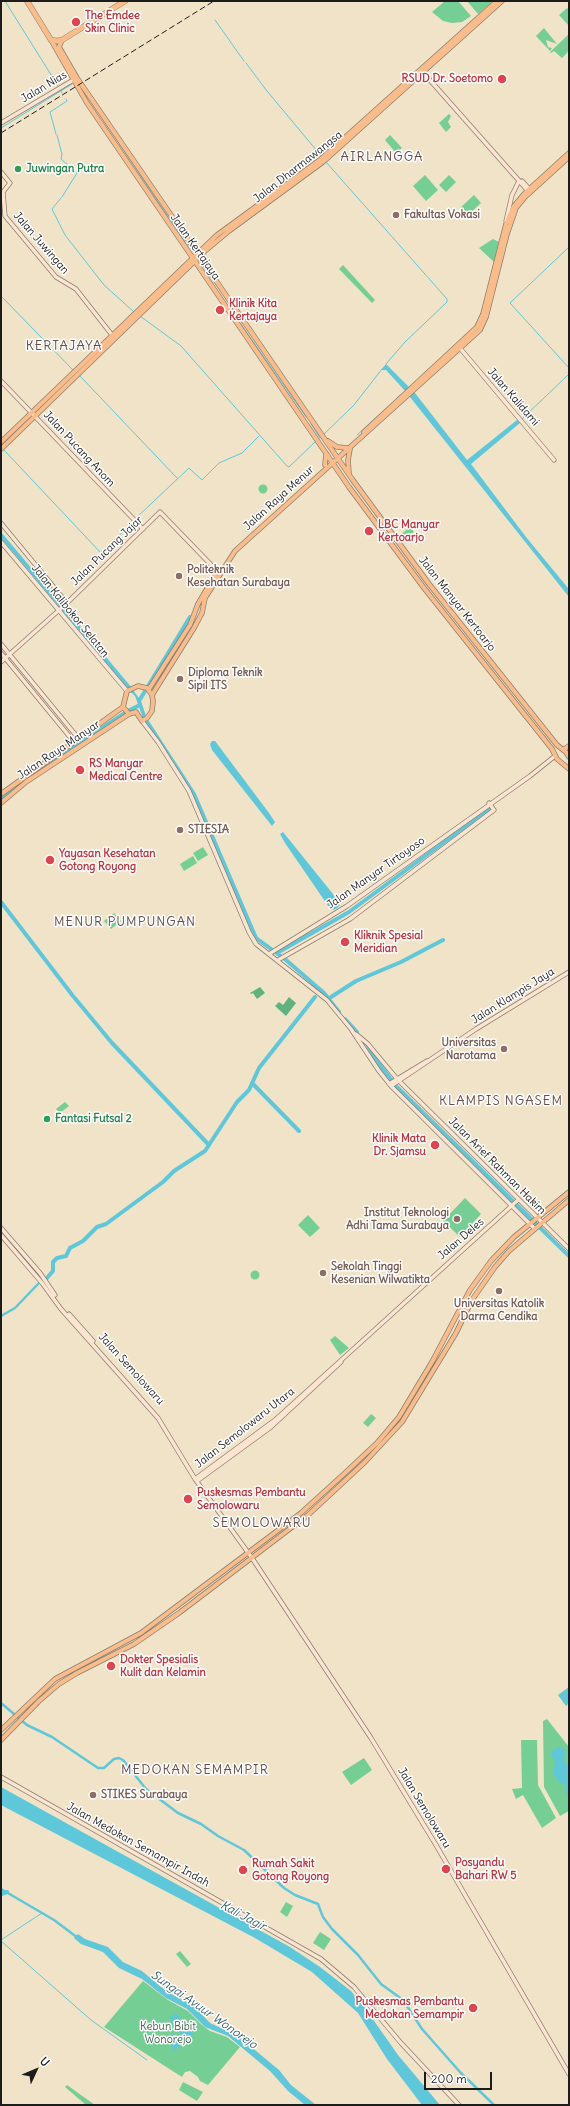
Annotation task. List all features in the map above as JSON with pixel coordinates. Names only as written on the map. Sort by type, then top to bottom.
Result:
[{"type":"highway","points":[[27,1],[51,40],[62,40],[125,1]]},
{"type":"main road","name":"Jalan Dharmawangsa","points":[[76,372],[112,335],[193,260],[324,159],[497,1]]},
{"type":"main road","name":"Jalan Dharmawangsa","points":[[484,14],[502,1]]},
{"type":"main road","name":"Jalan Kertajaya","points":[[51,40],[75,79],[85,99],[160,204],[199,255],[326,438],[337,457]]},
{"type":"main road","name":"Jalan Kertajaya","points":[[62,40],[59,44],[60,49],[160,204],[193,260],[332,461]]},
{"type":"main road","points":[[85,99],[87,95],[90,95]]},
{"type":"main road","points":[[496,271],[511,220],[520,203],[530,191],[569,153]]},
{"type":"main road","points":[[496,271],[506,224],[514,206],[521,197],[569,157]]},
{"type":"main road","name":"Jalan Dharmawangsa","points":[[76,372],[139,316],[193,260]]},
{"type":"main road","name":"Jalan Raya Menur","points":[[287,501],[349,448],[459,348],[480,321],[496,271]]},
{"type":"main road","points":[[226,308],[232,304]]},
{"type":"main road","points":[[1,442],[76,372]]},
{"type":"main road","points":[[2,448],[35,416],[76,372]]},
{"type":"main road","points":[[304,421],[308,420],[310,416]]},
{"type":"main road","points":[[326,438],[337,447],[349,448],[348,460],[350,476]]},
{"type":"main road","points":[[324,450],[327,459],[326,465]]},
{"type":"main road","name":"Jalan Manyar Kertoarjo","points":[[337,457],[432,588],[557,745],[564,750],[569,757]]},
{"type":"main road","name":"Jalan Raya Menur","points":[[147,688],[180,646],[197,605],[218,573],[235,551],[287,501],[332,461]]},
{"type":"main road","name":"Jalan Manyar Kertoarjo","points":[[332,461],[426,590],[555,756],[569,769]]},
{"type":"main road","name":"Jalan Raya Menur","points":[[145,719],[152,709],[152,695],[180,646],[202,613],[205,598],[218,573]]},
{"type":"main road","points":[[426,590],[429,584]]},
{"type":"main road","points":[[426,590],[432,588]]},
{"type":"main road","points":[[197,605],[200,607],[203,606]]},
{"type":"main road","points":[[195,612],[202,613]]},
{"type":"main road","points":[[506,692],[510,687]]},
{"type":"main road","points":[[145,719],[136,712],[129,714],[123,707],[127,691],[132,688],[147,688],[152,695]]},
{"type":"main road","name":"Jalan Raya Manyar","points":[[1,794],[123,707]]},
{"type":"main road","name":"Jalan Raya Manyar","points":[[1,803],[26,782],[129,714]]},
{"type":"main road","points":[[564,750],[569,746]]},
{"type":"main road","points":[[1,1730],[18,1712],[55,1679],[76,1666],[129,1640],[249,1553],[300,1513],[377,1443],[399,1417],[450,1330],[470,1290],[489,1263],[530,1223],[569,1192]]},
{"type":"main road","points":[[1,1740],[21,1719],[63,1681],[134,1644],[179,1613],[308,1515],[345,1482],[397,1430],[456,1333],[472,1300],[495,1267],[509,1251],[537,1225],[569,1200]]},
{"type":"main road","points":[[455,1320],[456,1323],[460,1323]]},
{"type":"main road","points":[[450,1330],[454,1330],[456,1333]]},
{"type":"main road","points":[[340,1478],[341,1481],[345,1482]]},
{"type":"main road","points":[[333,1484],[337,1485],[338,1488]]},
{"type":"main road","points":[[182,1602],[187,1607]]},
{"type":"main road","points":[[175,1608],[179,1613]]},
{"type":"street","points":[[422,70],[530,191]]},
{"type":"street","name":"Jalan Nias","points":[[1,124],[75,79]]},
{"type":"street","name":"Jalan Juwingan","points":[[1,172],[10,183],[3,194],[5,216],[56,277],[76,289],[112,335]]},
{"type":"street","points":[[512,172],[523,186],[530,191]]},
{"type":"street","points":[[506,224],[512,195],[519,181]]},
{"type":"street","points":[[521,197],[523,186]]},
{"type":"street","name":"Jalan Kalidami","points":[[459,348],[554,460]]},
{"type":"street","name":"Jalan Pucang Anom","points":[[1,381],[143,529]]},
{"type":"street","name":"Jalan Pucang Jajar","points":[[1,662],[59,610],[160,512],[218,573]]},
{"type":"street","points":[[1,523],[65,604]]},
{"type":"street","name":"Jalan Kalibokor Selatan","points":[[2,545],[127,691]]},
{"type":"street","points":[[1,644],[79,739]]},
{"type":"street","points":[[1,653],[74,742]]},
{"type":"street","points":[[145,719],[189,791],[253,940],[259,947],[281,958],[319,994],[365,1044]]},
{"type":"street","name":"Jalan Manyar Tirtoyoso","points":[[271,952],[347,906],[555,756]]},
{"type":"street","name":"Jalan Manyar Tirtoyoso","points":[[281,958],[350,919],[494,810],[489,803]]},
{"type":"street","name":"Jalan Klampis Jaya","points":[[391,1084],[569,972]]},
{"type":"street","name":"Jalan Arief Rahman Hakim","points":[[365,1044],[419,1107],[515,1203],[536,1219],[537,1225]]},
{"type":"street","name":"Jalan Arief Rahman Hakim","points":[[365,1044],[391,1084],[419,1107],[515,1203],[530,1223],[537,1225],[569,1249]]},
{"type":"street","name":"Jalan Deles","points":[[342,1359],[515,1203]]},
{"type":"street","points":[[1,1228],[42,1280]]},
{"type":"street","points":[[1,1235],[42,1280]]},
{"type":"street","name":"Jalan Semolowaru","points":[[42,1280],[61,1309],[83,1330],[159,1417],[197,1480],[249,1553],[371,1738],[432,1838],[569,2074]]},
{"type":"street","name":"Jalan Semolowaru Utara","points":[[197,1480],[275,1420],[342,1359]]},
{"type":"street","name":"Jalan Medokan Semampir Indah","points":[[1,1777],[321,1959],[336,1970],[363,1996],[401,2043],[459,2105]]},
{"type":"green space","points":[[445,1],[458,1],[471,16],[462,22],[452,23],[443,21],[432,12]]},
{"type":"green space","points":[[467,1],[493,1],[478,14]]},
{"type":"green space","points":[[567,8],[569,10],[569,26],[559,15]]},
{"type":"green space","points":[[544,28],[557,44],[546,40],[548,47],[552,48],[550,51],[536,36]]},
{"type":"green space","points":[[569,34],[569,50],[562,58],[554,51],[551,53],[550,52]]},
{"type":"green space","points":[[449,114],[451,116],[448,122],[451,127],[446,132],[439,123]]},
{"type":"green space","points":[[390,135],[402,148],[396,153],[385,140]]},
{"type":"green space","points":[[425,175],[438,190],[426,201],[413,186]]},
{"type":"green space","points":[[449,175],[456,182],[446,192],[439,185]]},
{"type":"green space","points":[[474,195],[481,203],[467,216],[460,208]]},
{"type":"green space","points":[[493,239],[499,242],[494,262],[479,248]]},
{"type":"green space","points":[[343,265],[375,300],[372,303],[339,269]]},
{"type":"green space","points":[[261,485],[265,485],[267,489],[265,493],[261,493],[259,491],[259,487]]},
{"type":"green space","points":[[410,527],[414,532],[403,541],[399,536]]},
{"type":"green space","points":[[203,847],[208,855],[198,861],[193,853]]},
{"type":"green space","points":[[193,856],[197,863],[184,871],[180,864]]},
{"type":"green space","points":[[114,913],[121,921],[111,929],[104,921]]},
{"type":"green space","points":[[260,987],[265,993],[257,999],[253,993],[250,993]]},
{"type":"green space","points":[[289,997],[296,1003],[286,1016],[275,1006],[279,1002],[283,1005]]},
{"type":"green space","points":[[65,1102],[69,1106],[60,1113],[56,1109]]},
{"type":"green space","points":[[465,1198],[481,1214],[460,1237],[443,1221]]},
{"type":"green space","points":[[308,1215],[320,1228],[310,1237],[298,1225]]},
{"type":"green space","points":[[255,1270],[260,1275],[255,1280],[250,1275]]},
{"type":"green space","points":[[335,1336],[349,1348],[340,1355],[330,1340]]},
{"type":"green space","points":[[371,1414],[376,1418],[368,1427],[363,1423]]},
{"type":"green space","points":[[547,1719],[569,1747],[569,1811],[560,1816],[544,1787],[543,1721]]},
{"type":"green space","points":[[521,1740],[537,1740],[538,1785],[556,1818],[542,1828],[523,1795],[516,1799],[512,1789],[522,1788]]},
{"type":"green space","points":[[364,1758],[372,1770],[351,1785],[342,1772]]},
{"type":"green space","points":[[286,1902],[293,1906],[287,1917],[280,1912]]},
{"type":"green space","points":[[320,1932],[331,1939],[324,1950],[313,1943]]},
{"type":"green space","points":[[180,1951],[191,1964],[187,1967],[176,1954]]},
{"type":"green space","name":"Kebun Bibit Wonorejo","points":[[143,1981],[168,2000],[188,2011],[210,2031],[227,2037],[240,2047],[208,2085],[200,2081],[198,2077],[190,2071],[185,2072],[182,2077],[104,2027]]},
{"type":"green space","points":[[183,2082],[203,2092],[197,2101],[179,2090]]},
{"type":"green space","points":[[67,2085],[95,2105],[86,2105],[65,2087]]},
{"type":"water","points":[[386,364],[415,393],[467,460],[517,420],[520,423],[471,464],[526,537],[568,588],[569,597],[406,392],[386,370],[381,370]]},
{"type":"water","points":[[133,690],[141,701],[146,716],[143,718],[135,696],[131,692]]},
{"type":"water","points":[[212,741],[215,741],[269,813],[275,822],[272,826],[212,750],[210,744]]},
{"type":"water","points":[[283,832],[333,894],[340,905],[336,909],[331,910],[285,843],[280,834]]},
{"type":"water","points":[[569,1687],[569,1703],[566,1706],[558,1695]]},
{"type":"water","points":[[560,1747],[565,1750],[564,1761],[569,1769],[569,1797],[565,1792],[566,1785],[559,1782],[554,1774],[555,1761],[551,1755],[552,1750]]},
{"type":"water","name":"Kali Jagir","points":[[1,1787],[290,1947],[320,1967],[351,1991],[365,2008],[398,2055],[440,2105],[422,2105],[387,2059],[358,2013],[312,1972],[255,1938],[1,1805]]},
{"type":"water","name":"Sungai Avuur Wonorejo","points":[[78,1934],[85,1939],[108,1947],[123,1962],[142,1971],[167,1992],[193,2005],[210,2023],[238,2036],[279,2070],[291,2085],[316,2105],[305,2105],[288,2091],[270,2071],[228,2036],[205,2027],[187,2009],[166,1998],[142,1979],[119,1968],[103,1952],[81,1944],[74,1938]]},
{"type":"water","points":[[176,2013],[187,2029],[194,2034],[192,2037],[187,2037],[175,2030],[170,2018]]},
{"type":"water","points":[[173,2033],[183,2041],[176,2050],[173,2050],[172,2046],[171,2035]]},
{"type":"waterway","points":[[5,1],[58,86]]},
{"type":"waterway","points":[[215,20],[244,61]]},
{"type":"waterway","points":[[246,63],[267,91],[322,157]]},
{"type":"waterway","points":[[1,128],[72,84]]},
{"type":"waterway","points":[[56,134],[50,112],[67,101],[66,99]]},
{"type":"waterway","points":[[96,109],[189,248]]},
{"type":"waterway","points":[[57,135],[62,154],[61,159],[77,173],[62,197]]},
{"type":"waterway","points":[[326,162],[447,299],[447,302],[405,342],[386,364]]},
{"type":"waterway","points":[[61,198],[52,209],[65,235],[104,285],[134,312]]},
{"type":"waterway","points":[[569,247],[510,303],[569,368]]},
{"type":"waterway","points":[[201,266],[212,282]]},
{"type":"waterway","points":[[1,296],[73,370]]},
{"type":"waterway","points":[[140,316],[181,346],[287,466],[289,467],[316,441]]},
{"type":"waterway","points":[[238,320],[306,417]]},
{"type":"waterway","points":[[323,435],[354,405],[382,369]]},
{"type":"waterway","points":[[522,419],[569,374]]},
{"type":"waterway","points":[[79,375],[177,478]]},
{"type":"waterway","points":[[397,398],[402,394]]},
{"type":"waterway","points":[[357,435],[392,403]]},
{"type":"waterway","points":[[311,424],[320,438]]},
{"type":"waterway","points":[[135,519],[189,468],[202,480],[219,463],[242,453],[259,436]]},
{"type":"waterway","points":[[3,449],[101,553],[133,522]]},
{"type":"waterway","points":[[1,535],[132,691]]},
{"type":"waterway","points":[[139,701],[190,617]]},
{"type":"waterway","points":[[128,711],[140,705]]},
{"type":"waterway","points":[[1,798],[54,759],[125,713]]},
{"type":"waterway","points":[[144,717],[194,794],[256,938],[286,960],[324,993],[339,1012]]},
{"type":"waterway","points":[[277,953],[349,912],[489,809]]},
{"type":"waterway","points":[[1,902],[73,996],[112,1043],[209,1145]]},
{"type":"waterway","points":[[328,999],[356,981],[401,962],[443,940]]},
{"type":"waterway","points":[[46,1279],[53,1271],[53,1262],[57,1258],[66,1256],[70,1248],[83,1241],[97,1227],[106,1224],[163,1182],[174,1171],[205,1151],[237,1102],[249,1090],[259,1068],[315,997]]},
{"type":"waterway","points":[[345,1019],[357,1032]]},
{"type":"waterway","points":[[368,1046],[379,1064],[396,1086],[569,1256]]},
{"type":"waterway","points":[[252,1083],[299,1131]]},
{"type":"waterway","points":[[1,1232],[20,1255]]},
{"type":"waterway","points":[[1,1316],[15,1308],[39,1283]]},
{"type":"waterway","points":[[1,1703],[27,1725],[52,1737],[98,1768],[104,1768],[114,1759],[119,1758],[123,1760],[146,1789],[178,1813],[201,1824],[218,1836],[244,1850],[284,1888],[295,1895],[318,1904],[323,1917],[332,1929],[358,1955],[381,1984],[403,2000],[422,2029],[460,2072],[494,2105]]},
{"type":"waterway","name":"Sungai Avuur Wonorejo","points":[[1,1889],[54,1920],[78,1938]]},
{"type":"waterway","name":"Sungai Avuur Wonorejo","points":[[1,1894],[7,1892]]},
{"type":"waterway","points":[[1,1940],[42,1913]]},
{"type":"waterway","points":[[1,1941],[91,2020],[147,2060]]},
{"type":"railway","points":[[1,133],[214,1]]},
{"type":"place","name":"The Emdee Skin Clinic","points":[[76,22]]},
{"type":"place","name":"RSUD Dr. Soetomo","points":[[502,79]]},
{"type":"place","name":"Juwingan Putra","points":[[18,169]]},
{"type":"place","name":"Fakultas Vokasi","points":[[396,215]]},
{"type":"place","name":"Klinik Kita Kertajaya","points":[[220,310]]},
{"type":"place","name":"LBC Manyar Kertoarjo","points":[[369,531]]},
{"type":"place","name":"Politeknik Kesehatan Surabaya","points":[[179,576]]},
{"type":"place","name":"Diploma Teknik Sipil ITS","points":[[180,679]]},
{"type":"place","name":"RS Manyar Medical Centre","points":[[80,770]]},
{"type":"place","name":"STIESIA","points":[[180,830]]},
{"type":"place","name":"Yayasan Kesehatan Gotong Royong","points":[[50,860]]},
{"type":"place","name":"Kliknik Spesial Meridian","points":[[345,942]]},
{"type":"place","name":"Universitas Narotama","points":[[504,1049]]},
{"type":"place","name":"Fantasi Futsal 2","points":[[47,1119]]},
{"type":"place","name":"Klinik Mata Dr. Sjamsu","points":[[435,1145]]},
{"type":"place","name":"Institut Teknologi Adhi Tama Surabaya","points":[[457,1219]]},
{"type":"place","name":"Sekolah Tinggi Kesenian Wilwatikta","points":[[323,1273]]},
{"type":"place","name":"Universitas Katolik Darma Cendika","points":[[499,1291]]},
{"type":"place","name":"Puskesmas Pembantu Semolowaru","points":[[188,1499]]},
{"type":"place","name":"Dokter Spesialis Kulit dan Kelamin","points":[[111,1666]]},
{"type":"place","name":"STIKES Surabaya","points":[[93,1795]]},
{"type":"place","name":"Posyandu Bahari RW 5","points":[[446,1869]]},
{"type":"place","name":"Rumah Sakit Gotong Royong","points":[[243,1870]]},
{"type":"place","name":"Puskesmas Pembantu Medokan Semampir","points":[[473,2008]]},
{"type":"district","name":"AIRLANGGA","points":[[382,157]]},
{"type":"district","name":"KERTAJAYA","points":[[64,346]]},
{"type":"district","name":"MENUR PUMPUNGAN","points":[[125,922]]},
{"type":"district","name":"KLAMPIS NGASEM","points":[[501,1101]]},
{"type":"district","name":"SEMOLOWARU","points":[[262,1523]]},
{"type":"district","name":"MEDOKAN SEMAMPIR","points":[[195,1770]]}]
